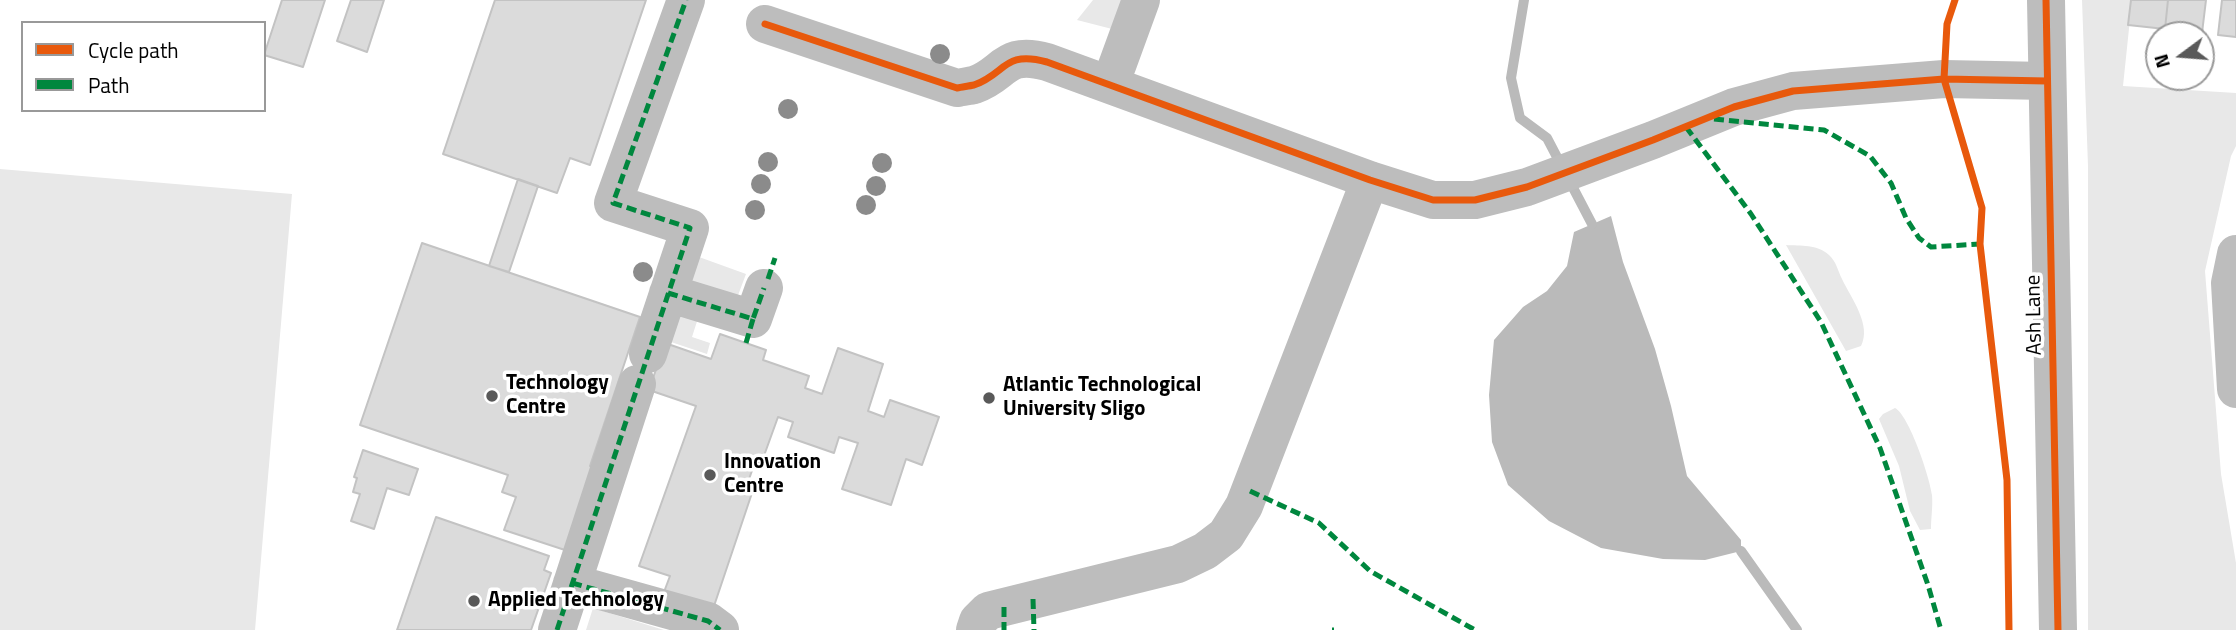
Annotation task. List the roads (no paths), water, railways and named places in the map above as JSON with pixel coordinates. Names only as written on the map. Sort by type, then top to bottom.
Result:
[{"type":"main road","points":[[557,630],[690,228],[613,203],[686,0]]},
{"type":"main road","points":[[1110,85],[1141,0]]},
{"type":"main road","name":"Ash Lane","points":[[2046,0],[2058,630]]},
{"type":"main road","points":[[765,24],[957,88],[976,84],[1010,61],[1030,58],[1433,200],[1475,201],[1527,187],[1734,107],[1793,91],[1944,79],[2047,81]]},
{"type":"main road","points":[[975,630],[978,621],[988,611],[1178,564],[1205,551],[1226,535],[1244,506],[1370,180]]},
{"type":"main road","points":[[2236,254],[2230,283],[2236,389]]},
{"type":"main road","points":[[668,293],[761,298]]},
{"type":"main road","points":[[572,583],[708,621],[720,630]]},
{"type":"waterway","points":[[1524,0],[1511,78],[1520,118],[1547,138],[1592,224]]},
{"type":"waterway","points":[[1741,551],[1797,630]]},
{"type":"place","name":"Technology Centre","points":[[492,396]]},
{"type":"place","name":"Atlantic Technological University Sligo","points":[[989,398]]},
{"type":"place","name":"Innovation Centre","points":[[710,475]]},
{"type":"place","name":"Applied Technology","points":[[474,601]]}]
